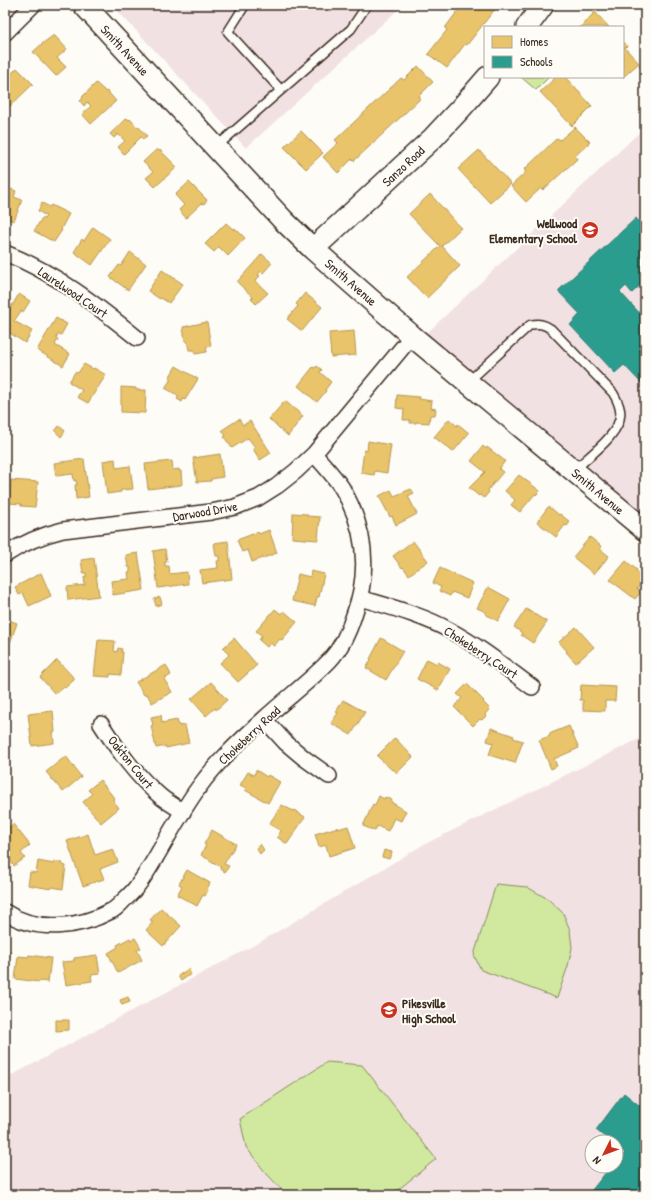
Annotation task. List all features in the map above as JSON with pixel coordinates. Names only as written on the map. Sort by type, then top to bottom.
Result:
[{"type":"main road","name":"Smith Avenue","points":[[84,5],[216,148],[313,249],[412,336],[645,530]]},
{"type":"main road","points":[[528,26],[543,5]]},
{"type":"main road","name":"Sanzo Road","points":[[313,249],[433,138],[487,78]]},
{"type":"street","points":[[5,33],[33,5]]},
{"type":"street","name":"Laurelwood Court","points":[[5,253],[28,262],[73,288],[107,313],[137,338]]},
{"type":"street","name":"Darwood Drive","points":[[5,554],[46,534],[63,530],[211,512],[236,507],[258,498],[277,486],[314,454],[412,336]]},
{"type":"street","name":"Chokeberry Road","points":[[5,912],[30,923],[50,927],[72,925],[95,919],[114,910],[131,894],[144,876],[198,788],[216,766],[236,744],[312,678],[331,658],[351,624],[360,598],[363,577],[363,553],[360,532],[354,512],[342,488],[314,454]]},
{"type":"street","name":"Chokeberry Court","points":[[360,598],[400,610],[448,629],[500,662],[532,687]]},
{"type":"street","points":[[264,719],[285,742],[329,776]]},
{"type":"street","name":"Oakton Court","points":[[101,724],[121,754],[134,770],[160,796],[183,812]]},
{"type":"lane","points":[[245,5],[228,32],[282,90]]},
{"type":"lane","points":[[216,148],[352,29],[367,5]]},
{"type":"lane","points":[[468,382],[530,325],[538,323],[551,329],[613,393],[621,411],[617,427],[611,436],[574,470]]},
{"type":"shaded area","points":[[112,5],[403,5],[246,148]]},
{"type":"shaded area","name":"Wellwood Elementary School","points":[[645,127],[645,515],[427,333]]},
{"type":"shaded area","name":"Pikesville High School","points":[[645,736],[645,1195],[13,1195],[5,1187],[5,1079],[260,942],[423,845]]},
{"type":"green space","points":[[522,78],[548,78],[536,90]]},
{"type":"green space","points":[[496,884],[527,887],[548,899],[563,913],[570,930],[572,948],[568,966],[557,998],[481,970],[474,955]]},
{"type":"green space","points":[[327,1062],[362,1065],[436,1159],[399,1189],[388,1195],[289,1195],[285,1193],[265,1172],[246,1147],[240,1119]]},
{"type":"building: Homes","points":[[462,5],[495,5],[493,7],[495,9],[447,68],[428,54],[447,30],[445,28]]},
{"type":"building: Homes","points":[[595,12],[608,26],[581,26]]},
{"type":"building: Homes","points":[[54,35],[67,49],[57,58],[66,67],[56,76],[33,52]]},
{"type":"building: Homes","points":[[624,43],[627,46],[625,48],[639,63],[624,76]]},
{"type":"building: Homes","points":[[645,60],[645,72],[639,66]]},
{"type":"building: Homes","points":[[418,66],[433,82],[419,96],[421,98],[354,161],[352,159],[338,173],[323,157],[338,143],[335,140],[401,78],[404,80]]},
{"type":"building: Homes","points":[[17,68],[33,84],[8,108],[5,105],[5,76],[8,73],[10,75]]},
{"type":"building: Homes","points":[[555,78],[566,78],[592,106],[572,126],[540,92]]},
{"type":"building: Homes","points":[[96,83],[106,92],[107,91],[116,101],[91,124],[82,114],[91,106],[87,102],[84,106],[80,101]]},
{"type":"building: Homes","points":[[127,118],[129,120],[130,119],[137,127],[138,126],[147,136],[143,139],[141,137],[124,154],[118,147],[125,141],[118,134],[114,138],[110,134]]},
{"type":"building: Homes","points":[[575,127],[590,142],[575,156],[577,159],[543,190],[541,188],[526,202],[511,186],[526,172],[524,170],[557,138],[560,140]]},
{"type":"building: Homes","points":[[301,131],[323,153],[306,169],[284,147]]},
{"type":"building: Homes","points":[[157,149],[159,151],[160,150],[177,167],[155,187],[146,178],[153,172],[143,162]]},
{"type":"building: Homes","points":[[479,150],[511,184],[490,203],[458,169]]},
{"type":"building: Homes","points":[[189,182],[207,200],[186,218],[179,210],[184,205],[175,195]]},
{"type":"building: Homes","points":[[5,187],[16,191],[14,197],[22,200],[14,221],[5,218]]},
{"type":"building: Homes","points":[[430,194],[461,228],[442,246],[460,266],[427,298],[407,277],[440,246],[409,214]]},
{"type":"building: Homes","points":[[42,203],[50,207],[51,205],[69,214],[61,229],[62,230],[54,242],[34,231],[42,218],[44,219],[46,216],[38,211]]},
{"type":"building: Homes","points":[[226,223],[234,230],[235,228],[245,238],[228,256],[219,247],[214,252],[205,244]]},
{"type":"building: Homes","points":[[93,227],[110,239],[92,265],[74,252],[82,239],[84,241]]},
{"type":"building: Homes","points":[[130,252],[146,264],[128,290],[110,277],[119,265],[121,266]]},
{"type":"building: Homes","points":[[262,254],[272,263],[263,273],[261,271],[258,275],[260,276],[255,281],[268,293],[256,304],[251,299],[253,297],[237,282]]},
{"type":"building: Homes","points":[[162,270],[183,284],[169,303],[148,291]]},
{"type":"building: Homes","points":[[305,293],[322,307],[302,331],[287,319],[298,306],[296,304]]},
{"type":"building: Homes","points":[[19,294],[30,301],[23,312],[21,311],[14,321],[32,331],[25,343],[5,330],[5,317]]},
{"type":"building: Homes","points":[[56,318],[67,324],[61,335],[58,334],[56,338],[58,339],[55,345],[70,354],[63,366],[37,350]]},
{"type":"building: Homes","points":[[207,322],[211,346],[206,347],[207,352],[195,354],[194,350],[189,350],[187,341],[185,341],[183,327]]},
{"type":"building: Homes","points":[[354,331],[356,355],[331,357],[329,333]]},
{"type":"building: Homes","points":[[84,364],[106,375],[88,403],[77,397],[82,390],[69,382],[75,372],[78,373]]},
{"type":"building: Homes","points":[[176,366],[198,379],[185,400],[183,399],[182,402],[177,399],[179,396],[165,388],[171,379],[169,378]]},
{"type":"building: Homes","points":[[317,366],[322,370],[320,372],[331,382],[317,402],[298,386],[313,367],[315,368]]},
{"type":"building: Homes","points":[[121,387],[146,390],[145,413],[121,412]]},
{"type":"building: Homes","points":[[397,395],[419,397],[419,399],[432,401],[431,408],[436,409],[435,415],[430,415],[429,423],[410,423],[410,420],[403,420],[404,409],[396,408]]},
{"type":"building: Homes","points":[[285,401],[303,416],[288,436],[269,419]]},
{"type":"building: Homes","points":[[239,419],[243,425],[250,421],[271,453],[260,460],[253,449],[255,447],[248,438],[232,448],[224,437],[226,436],[222,430]]},
{"type":"building: Homes","points":[[449,419],[469,433],[453,452],[434,437]]},
{"type":"building: Homes","points":[[59,426],[65,431],[61,437],[55,431]]},
{"type":"building: Homes","points":[[368,441],[391,445],[387,473],[375,471],[374,475],[361,473],[364,450],[367,451]]},
{"type":"building: Homes","points":[[483,446],[486,449],[487,447],[505,461],[499,469],[503,472],[488,490],[489,492],[484,498],[469,488],[485,472],[471,461]]},
{"type":"building: Homes","points":[[220,454],[223,477],[211,479],[211,481],[197,482],[193,458]]},
{"type":"building: Homes","points":[[84,459],[89,497],[76,499],[75,485],[77,485],[76,480],[74,481],[73,474],[56,476],[54,463]]},
{"type":"building: Homes","points":[[115,459],[116,468],[130,466],[133,489],[121,490],[121,492],[107,494],[103,461]]},
{"type":"building: Homes","points":[[172,461],[173,470],[179,469],[179,471],[181,471],[182,484],[148,489],[145,464]]},
{"type":"building: Homes","points":[[519,475],[540,491],[536,495],[535,494],[520,512],[511,505],[515,500],[505,491]]},
{"type":"building: Homes","points":[[11,480],[38,482],[35,507],[9,503]]},
{"type":"building: Homes","points":[[411,489],[414,493],[408,496],[417,514],[396,525],[379,496],[391,490],[394,496]]},
{"type":"building: Homes","points":[[548,507],[570,522],[567,526],[565,525],[556,537],[537,522]]},
{"type":"building: Homes","points":[[293,513],[320,517],[318,540],[292,538]]},
{"type":"building: Homes","points":[[269,530],[277,553],[252,562],[248,550],[242,552],[237,540],[258,532],[259,534]]},
{"type":"building: Homes","points":[[590,537],[602,547],[600,549],[609,556],[594,574],[573,557]]},
{"type":"building: Homes","points":[[228,541],[232,579],[202,583],[200,570],[218,568],[217,561],[219,561],[219,556],[216,556],[214,543]]},
{"type":"building: Homes","points":[[413,541],[428,561],[409,575],[393,556]]},
{"type":"building: Homes","points":[[165,549],[167,562],[165,562],[165,566],[169,566],[170,574],[187,572],[188,584],[158,588],[153,551]]},
{"type":"building: Homes","points":[[138,553],[144,590],[113,595],[111,581],[129,579],[128,572],[130,572],[130,567],[128,567],[126,555]]},
{"type":"building: Homes","points":[[94,558],[99,596],[68,600],[67,587],[85,585],[84,577],[86,577],[86,573],[83,573],[81,560]]},
{"type":"building: Homes","points":[[626,561],[645,578],[637,589],[641,592],[635,599],[610,580]]},
{"type":"building: Homes","points":[[440,568],[473,583],[467,598],[452,592],[450,596],[439,591],[441,587],[433,583]]},
{"type":"building: Homes","points":[[311,571],[324,574],[319,597],[317,597],[315,606],[292,601],[298,574],[310,577]]},
{"type":"building: Homes","points":[[41,573],[51,596],[29,606],[23,593],[19,595],[15,587]]},
{"type":"building: Homes","points":[[488,587],[510,599],[498,621],[485,614],[486,612],[477,608]]},
{"type":"building: Homes","points":[[160,597],[162,604],[156,606],[154,599]]},
{"type":"building: Homes","points":[[275,609],[281,614],[284,611],[297,622],[282,640],[280,639],[274,646],[270,643],[267,647],[259,640],[262,636],[256,631]]},
{"type":"building: Homes","points":[[526,609],[547,622],[533,643],[521,635],[522,633],[514,627]]},
{"type":"building: Homes","points":[[5,612],[8,613],[6,619],[17,623],[8,649],[5,648]]},
{"type":"building: Homes","points":[[576,627],[594,647],[576,663],[559,642]]},
{"type":"building: Homes","points":[[234,638],[257,665],[238,682],[220,663],[229,655],[223,648]]},
{"type":"building: Homes","points":[[381,638],[403,651],[386,680],[366,668]]},
{"type":"building: Homes","points":[[98,640],[115,641],[114,651],[117,652],[118,648],[122,649],[121,675],[110,674],[110,677],[94,676]]},
{"type":"building: Homes","points":[[427,659],[437,664],[438,662],[450,669],[438,690],[417,679]]},
{"type":"building: Homes","points":[[57,660],[75,679],[55,694],[40,677]]},
{"type":"building: Homes","points":[[166,665],[171,675],[164,679],[172,692],[152,703],[147,694],[144,695],[136,682]]},
{"type":"building: Homes","points":[[211,682],[227,700],[216,710],[215,708],[206,716],[191,699]]},
{"type":"building: Homes","points":[[467,684],[490,709],[482,720],[480,719],[473,726],[454,707],[462,698],[457,694]]},
{"type":"building: Homes","points":[[581,685],[616,687],[615,701],[605,701],[605,711],[583,710],[583,700],[580,700]]},
{"type":"building: Homes","points":[[343,700],[365,712],[351,735],[331,723],[338,713],[336,712]]},
{"type":"building: Homes","points":[[53,711],[55,732],[53,732],[54,743],[32,746],[28,714]]},
{"type":"building: Homes","points":[[161,715],[162,723],[177,720],[179,726],[185,725],[189,743],[166,748],[166,746],[156,748],[151,726],[153,725],[151,717]]},
{"type":"building: Homes","points":[[569,726],[579,748],[554,759],[557,766],[551,769],[539,740],[550,736],[549,734]]},
{"type":"building: Homes","points":[[491,728],[514,736],[513,738],[523,741],[515,763],[489,755],[493,743],[487,741]]},
{"type":"building: Homes","points":[[395,738],[413,757],[397,773],[377,756]]},
{"type":"building: Homes","points":[[66,756],[81,777],[63,792],[46,772]]},
{"type":"building: Homes","points":[[256,770],[267,777],[268,775],[280,782],[268,803],[245,790],[246,788],[240,785],[248,772],[254,775]]},
{"type":"building: Homes","points":[[100,780],[114,798],[113,800],[119,808],[101,823],[83,802],[92,794],[88,790]]},
{"type":"building: Homes","points":[[379,796],[384,799],[385,797],[392,800],[391,802],[406,811],[401,821],[394,818],[388,831],[377,826],[375,831],[363,826],[373,804],[375,805]]},
{"type":"building: Homes","points":[[282,805],[305,817],[287,844],[277,837],[281,831],[269,824]]},
{"type":"building: Homes","points":[[13,824],[30,845],[21,853],[25,858],[14,866],[5,855],[5,830]]},
{"type":"building: Homes","points":[[348,826],[355,848],[329,856],[326,845],[319,847],[315,834],[338,827],[338,829]]},
{"type":"building: Homes","points":[[212,830],[236,844],[224,864],[229,866],[225,872],[220,869],[221,867],[201,855],[206,845],[204,844]]},
{"type":"building: Homes","points":[[88,834],[95,855],[113,849],[118,862],[100,869],[104,879],[83,886],[67,841]]},
{"type":"building: Homes","points":[[260,844],[264,850],[260,854],[256,848]]},
{"type":"building: Homes","points":[[384,850],[392,852],[389,859],[382,857]]},
{"type":"building: Homes","points":[[38,861],[54,864],[54,862],[62,863],[62,865],[66,866],[63,889],[52,887],[51,889],[28,885],[30,872],[36,873]]},
{"type":"building: Homes","points":[[187,870],[210,883],[205,896],[203,895],[197,906],[177,895],[182,886],[179,884]]},
{"type":"building: Homes","points":[[161,908],[181,926],[163,946],[146,930],[153,922],[150,920]]},
{"type":"building: Homes","points":[[130,938],[131,940],[135,938],[141,948],[137,950],[142,960],[118,973],[108,953],[118,947],[117,945]]},
{"type":"building: Homes","points":[[5,949],[11,952],[5,963]]},
{"type":"building: Homes","points":[[29,955],[51,958],[48,982],[15,979],[18,956],[28,957]]},
{"type":"building: Homes","points":[[97,955],[100,974],[91,975],[92,981],[66,985],[62,962],[74,961],[74,958]]},
{"type":"building: Homes","points":[[188,969],[191,974],[181,981],[178,976]]},
{"type":"building: Homes","points":[[128,997],[130,1002],[122,1005],[120,1000]]},
{"type":"building: Homes","points":[[56,1020],[69,1020],[69,1030],[56,1031]]},
{"type":"building: Schools","points":[[645,217],[645,281],[632,293],[626,286],[620,292],[645,319],[645,387],[624,365],[615,373],[570,325],[580,314],[558,291],[636,218],[639,222]]},
{"type":"building: Schools","points":[[624,1093],[645,1110],[645,1195],[588,1195],[605,1174],[624,1174],[624,1134],[601,1134],[596,1130]]},
{"type":"place","name":"Wellwood Elementary School","points":[[590,230]]},
{"type":"place","name":"Pikesville High School","points":[[389,1010]]}]
